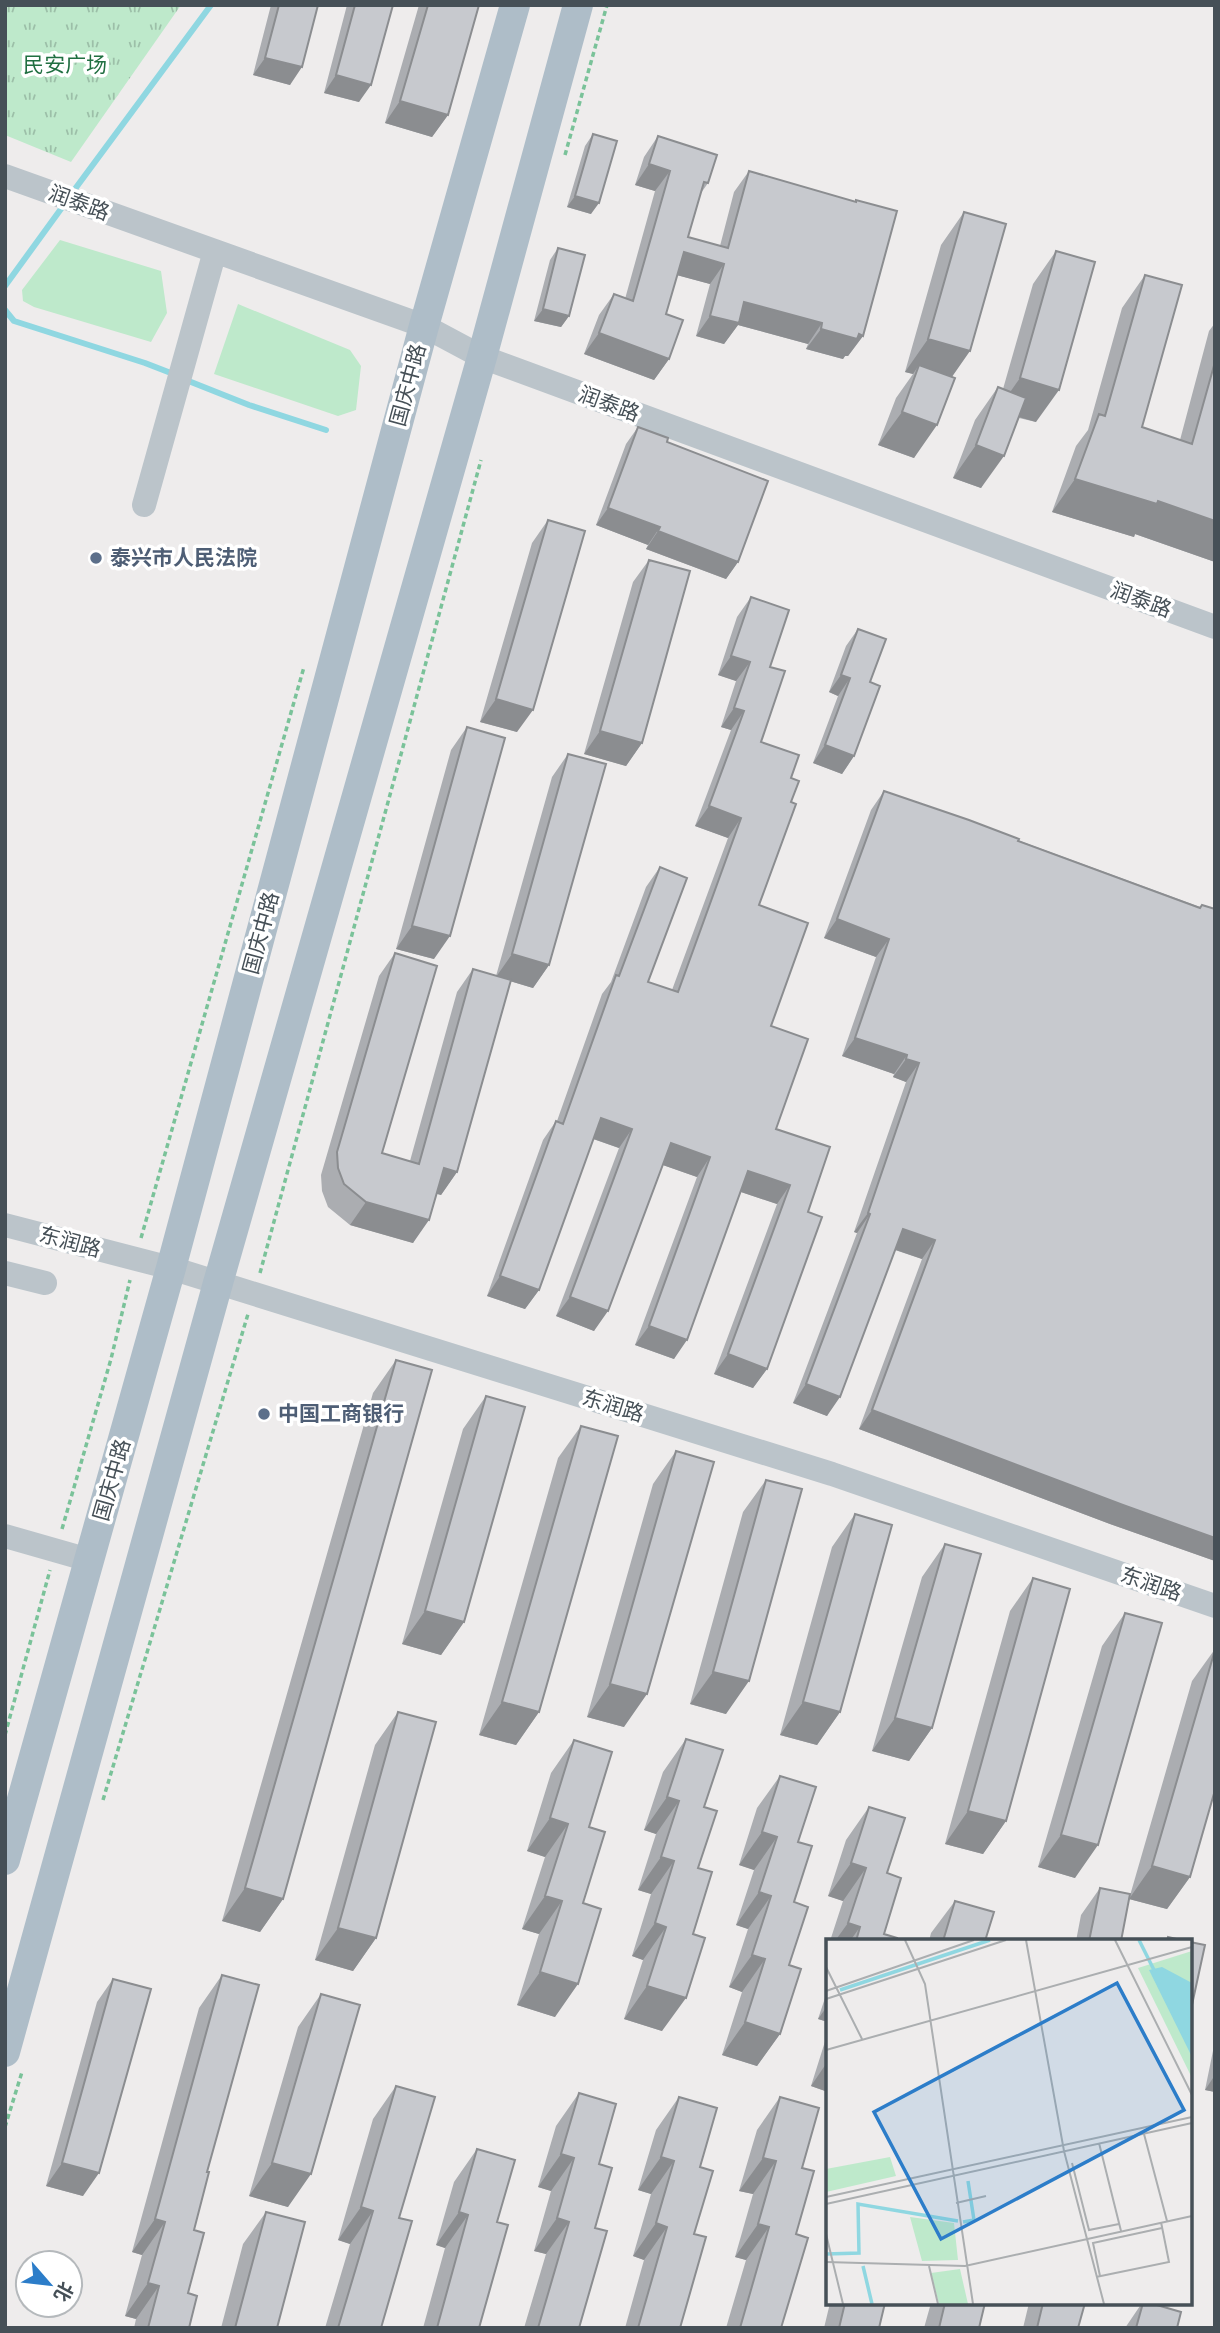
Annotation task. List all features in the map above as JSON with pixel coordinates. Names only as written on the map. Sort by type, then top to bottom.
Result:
[{"type":"main road","name":"国庆中路","points":[[5,1860],[171,1268],[424,327],[514,5]]},
{"type":"main road","points":[[15,2057],[218,1283],[482,357],[578,5]]},
{"type":"street","name":"润泰路","points":[[12,179],[424,327],[482,357],[1215,627]]},
{"type":"street","points":[[144,505],[215,251]]},
{"type":"street","name":"东润路","points":[[5,1225],[171,1268],[832,1474],[1215,1606]]},
{"type":"street","points":[[5,1273],[45,1283]]},
{"type":"street","points":[[5,1536],[89,1560]]},
{"type":"path","points":[[565,156],[607,5]]},
{"type":"path","points":[[100,1810],[254,1294],[481,460]]},
{"type":"path","points":[[5,1735],[111,1359],[135,1259],[308,654]]},
{"type":"path","points":[[5,2127],[15,2057]]},
{"type":"green space","name":"民安广场","points":[[5,5],[181,5],[71,162],[5,135]]},
{"type":"green space","points":[[60,240],[161,271],[167,313],[151,342],[34,307],[23,301],[22,290]]},
{"type":"green space","points":[[238,304],[350,350],[361,366],[356,410],[338,416],[214,374]]},
{"type":"building","points":[[279,5],[318,5],[302,67],[265,58]]},
{"type":"building","points":[[355,5],[393,5],[371,85],[336,75]]},
{"type":"building","points":[[428,5],[479,5],[448,115],[400,101]]},
{"type":"building","points":[[593,134],[617,141],[599,203],[575,196]]},
{"type":"building","points":[[658,136],[717,155],[708,183],[704,182],[688,237],[728,248],[749,171],[897,211],[863,336],[859,334],[857,339],[821,329],[822,323],[744,302],[739,323],[710,316],[724,264],[684,252],[666,314],[683,320],[669,359],[599,333],[614,294],[633,301],[670,171],[649,164]]},
{"type":"building","points":[[964,212],[1006,224],[970,351],[928,339]]},
{"type":"building","points":[[558,248],[585,255],[569,316],[543,309]]},
{"type":"building","points":[[1056,251],[1095,262],[1059,390],[1020,378]]},
{"type":"building","points":[[1145,275],[1182,285],[1142,427],[1192,444],[1215,362],[1215,521],[1158,501],[1157,504],[1075,479],[1099,414],[1105,416]]},
{"type":"building","points":[[919,365],[955,378],[937,425],[902,412]]},
{"type":"building","points":[[998,387],[1026,398],[1004,456],[976,445]]},
{"type":"building","points":[[638,427],[668,438],[667,442],[768,481],[738,562],[658,531],[660,527],[608,508]]},
{"type":"building","points":[[548,520],[585,531],[533,710],[496,699]]},
{"type":"building","points":[[649,560],[690,571],[642,743],[600,731]]},
{"type":"building","points":[[751,597],[789,610],[770,667],[785,671],[761,742],[799,755],[791,778],[799,781],[791,802],[796,804],[759,905],[808,923],[771,1026],[808,1039],[776,1129],[830,1147],[808,1212],[822,1217],[767,1369],[728,1354],[790,1185],[748,1171],[687,1340],[649,1326],[710,1157],[671,1143],[608,1311],[570,1297],[632,1129],[601,1118],[539,1290],[500,1276],[556,1121],[563,1124],[616,975],[619,976],[660,867],[687,878],[648,982],[678,992],[741,818],[709,806],[744,711],[734,708],[750,662],[731,656]]},
{"type":"building","points":[[858,629],[886,639],[870,682],[880,686],[854,756],[825,745],[850,678],[841,675]]},
{"type":"building","points":[[467,727],[505,738],[450,936],[412,926]]},
{"type":"building","points":[[568,754],[606,764],[549,965],[512,954]]},
{"type":"building","points":[[884,791],[969,820],[1019,839],[1018,841],[1200,908],[1202,905],[1215,909],[1215,1538],[872,1410],[935,1240],[903,1229],[840,1397],[806,1384],[870,1214],[868,1213],[919,1063],[906,1059],[907,1055],[855,1038],[889,939],[837,919]]},
{"type":"building","points":[[395,953],[437,966],[382,1153],[419,1164],[473,969],[511,980],[457,1172],[444,1168],[429,1220],[366,1202],[344,1184],[338,1168],[337,1152]]},
{"type":"building","points":[[396,1360],[432,1370],[283,1899],[245,1888]]},
{"type":"building","points":[[486,1396],[525,1407],[464,1622],[425,1611]]},
{"type":"building","points":[[581,1426],[618,1436],[539,1712],[502,1702]]},
{"type":"building","points":[[676,1451],[714,1462],[647,1694],[610,1684]]},
{"type":"building","points":[[766,1480],[802,1489],[749,1681],[713,1672]]},
{"type":"building","points":[[855,1514],[892,1525],[840,1712],[803,1702]]},
{"type":"building","points":[[945,1544],[981,1554],[932,1728],[895,1718]]},
{"type":"building","points":[[1033,1578],[1070,1589],[1006,1821],[968,1811]]},
{"type":"building","points":[[1125,1613],[1162,1623],[1098,1845],[1061,1835]]},
{"type":"building","points":[[1215,1650],[1215,1790],[1190,1877],[1152,1866]]},
{"type":"building","points":[[398,1712],[436,1722],[376,1938],[338,1928]]},
{"type":"building","points":[[686,1739],[723,1750],[704,1807],[717,1811],[698,1868],[712,1872],[693,1934],[705,1938],[686,1998],[647,1986],[666,1927],[655,1923],[674,1861],[661,1857],[679,1801],[667,1797]]},
{"type":"building","points":[[574,1740],[612,1752],[589,1827],[605,1832],[583,1903],[601,1909],[578,1984],[540,1972],[562,1901],[545,1896],[568,1824],[550,1818]]},
{"type":"building","points":[[780,1776],[816,1787],[798,1842],[812,1846],[794,1902],[808,1907],[789,1965],[801,1969],[780,2034],[745,2022],[765,1959],[752,1955],[771,1896],[759,1892],[777,1837],[762,1832]]},
{"type":"building","points":[[869,1807],[905,1818],[887,1873],[901,1878],[884,1934],[897,1939],[857,1939],[860,1927],[848,1923],[866,1868],[851,1863]]},
{"type":"building","points":[[1100,1888],[1130,1894],[1121,1939],[1089,1939]]},
{"type":"building","points":[[955,1901],[994,1912],[986,1939],[944,1939]]},
{"type":"building","points":[[1192,1942],[1205,1945],[1192,2005]]},
{"type":"building","points":[[222,1975],[259,1985],[207,2172],[194,2230],[204,2233],[188,2293],[197,2296],[189,2328],[148,2328],[159,2286],[148,2283],[165,2222],[155,2219]]},
{"type":"building","points":[[113,1979],[151,1989],[99,2173],[62,2163]]},
{"type":"building","points":[[321,1994],[360,2005],[311,2174],[272,2163]]},
{"type":"building","points":[[396,2086],[435,2097],[399,2218],[412,2221],[381,2328],[338,2328],[373,2211],[361,2207]]},
{"type":"building","points":[[579,2093],[616,2104],[599,2164],[612,2168],[595,2228],[607,2231],[579,2328],[538,2328],[569,2222],[557,2218],[574,2158],[561,2154]]},
{"type":"building","points":[[679,2097],[717,2108],[700,2167],[713,2171],[694,2234],[706,2237],[680,2328],[638,2328],[667,2227],[656,2223],[674,2161],[661,2157]]},
{"type":"building","points":[[780,2097],[819,2108],[802,2168],[814,2171],[796,2234],[808,2238],[781,2328],[740,2328],[769,2227],[758,2224],[776,2161],[763,2158]]},
{"type":"building","points":[[477,2149],[515,2160],[497,2222],[508,2225],[479,2328],[437,2328],[468,2215],[459,2212]]},
{"type":"building","points":[[266,2212],[305,2222],[277,2328],[235,2328]]},
{"type":"building","points":[[845,2305],[885,2305],[879,2328],[839,2328]]},
{"type":"building","points":[[945,2305],[985,2305],[979,2328],[939,2328]]},
{"type":"building","points":[[1043,2305],[1084,2305],[1078,2328],[1037,2328]]},
{"type":"building","points":[[1142,2305],[1157,2305],[1181,2312],[1177,2328],[1136,2328]]},
{"type":"waterway","points":[[72,193],[211,5]]},
{"type":"waterway","points":[[5,286],[66,202]]},
{"type":"waterway","points":[[5,310],[14,321],[176,375]]},
{"type":"waterway","points":[[186,380],[249,405],[326,430]]},
{"type":"place","name":"泰兴市人民法院","points":[[96,558]]},
{"type":"place","name":"中国工商银行","points":[[264,1414]]}]
